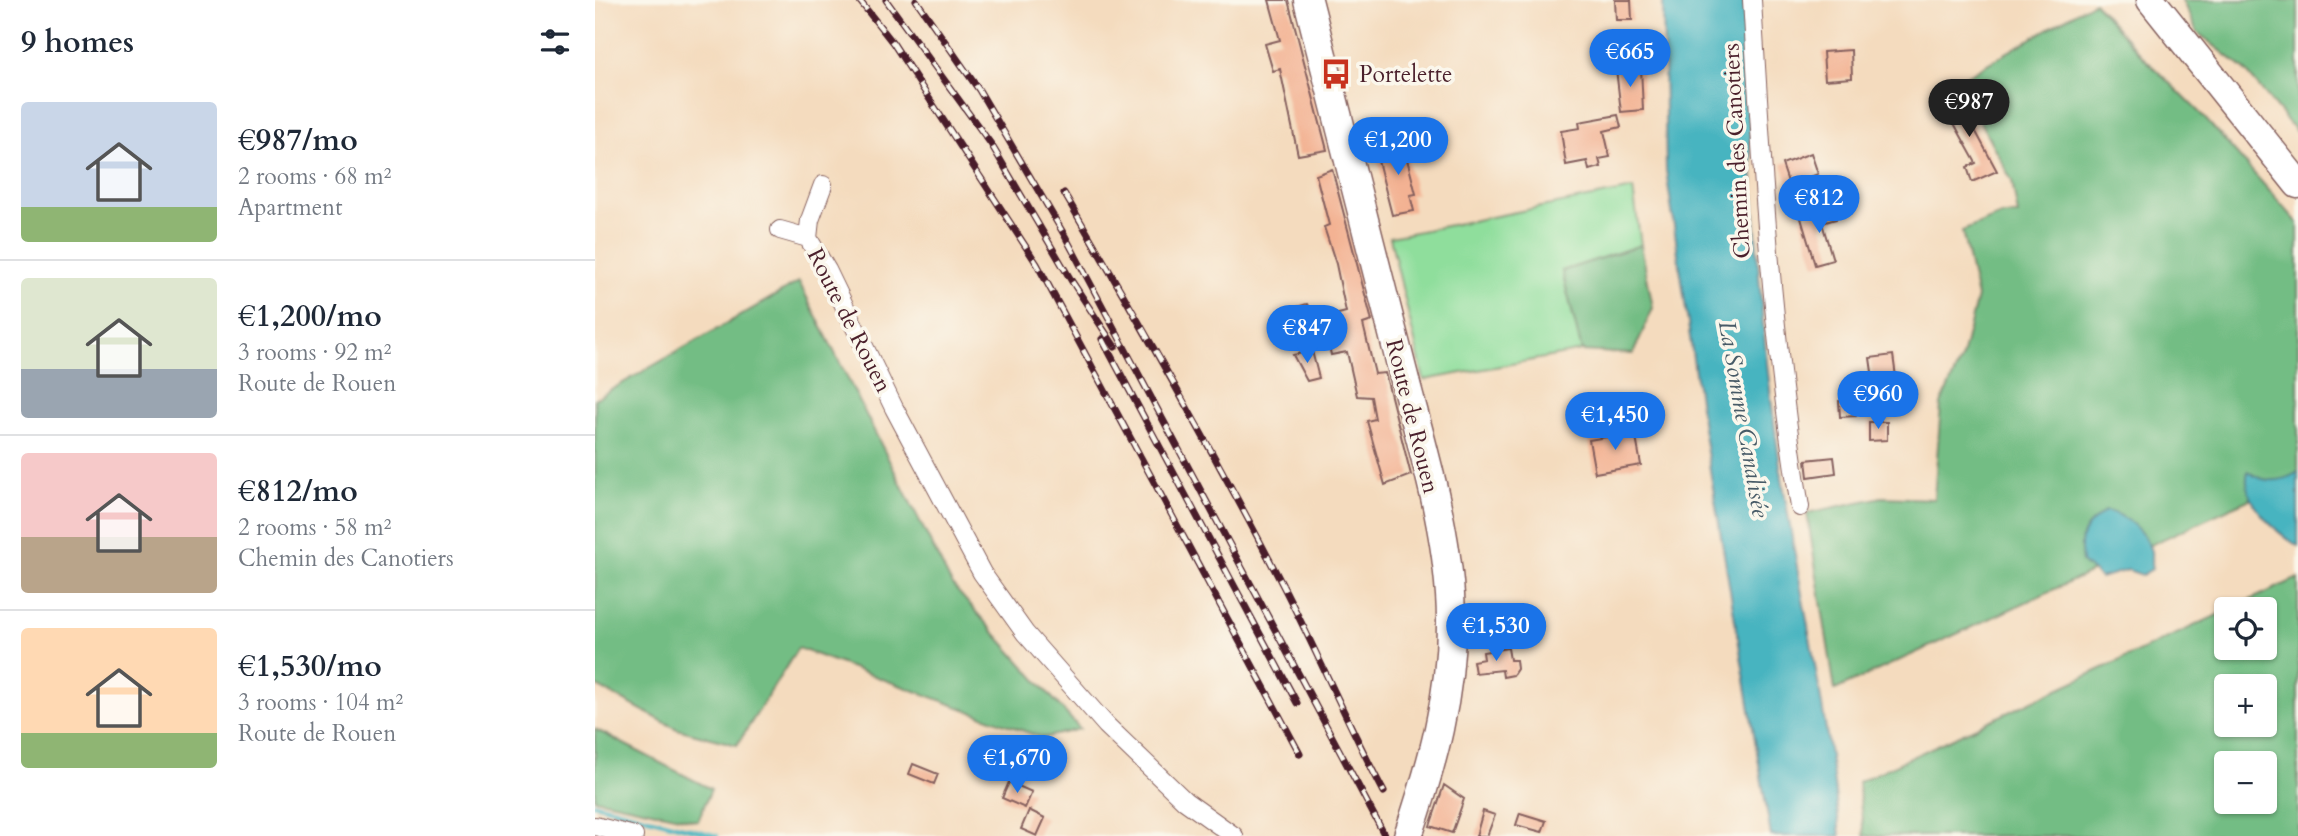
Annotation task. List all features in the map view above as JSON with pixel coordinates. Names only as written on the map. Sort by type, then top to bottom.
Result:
[{"type":"main road","name":"Route de Rouen","points":[[1308,0],[1427,466],[1448,570],[1451,619],[1449,677],[1440,729],[1408,836]]},
{"type":"main road","points":[[2151,0],[2298,184]]},
{"type":"street","name":"Chemin des Canotiers","points":[[1752,0],[1768,269],[1782,400],[1800,507]]},
{"type":"street","name":"Route de Rouen","points":[[823,185],[810,220],[808,238],[827,270],[954,524],[1000,601],[1106,725],[1185,801],[1234,836]]},
{"type":"street","points":[[780,230],[808,238]]},
{"type":"street","points":[[595,825],[634,836]]},
{"type":"green space","points":[[2182,0],[2298,0],[2298,134],[2244,69],[2197,32]]},
{"type":"green space","points":[[2094,2],[2139,53],[2202,115],[2298,223],[2298,477],[1835,690],[1807,513],[1882,497],[1934,499],[1941,404],[1962,357],[1977,297],[1962,231],[2001,215],[2018,215],[2012,181],[1958,81]]},
{"type":"green space","points":[[1633,189],[1641,245],[1562,271],[1582,351],[1424,380],[1390,237]]},
{"type":"green space","points":[[1641,245],[1653,308],[1633,354],[1582,351],[1562,271]]},
{"type":"green space","points":[[799,282],[952,585],[1080,729],[1043,738],[798,648],[737,745],[677,729],[595,685],[595,399]]},
{"type":"green space","points":[[2298,578],[2298,836],[1864,836],[1858,782],[2214,617],[2214,660],[2277,660],[2277,597],[2256,597]]},
{"type":"green space","points":[[595,729],[711,789],[698,821],[595,799]]},
{"type":"water","name":"La Somme Canalisée","points":[[1663,0],[1744,0],[1755,222],[1770,389],[1784,493],[1827,737],[1840,836],[1771,836],[1703,428],[1666,170]]},
{"type":"water","points":[[2248,471],[2259,478],[2272,480],[2298,472],[2298,546],[2262,515],[2249,493]]},
{"type":"water","points":[[2105,511],[2120,515],[2139,531],[2151,551],[2152,569],[2142,575],[2128,570],[2100,578],[2082,562],[2081,544],[2084,532]]},
{"type":"building","points":[[1269,0],[1288,0],[1327,150],[1298,155],[1280,69],[1273,71],[1265,44],[1280,40]]},
{"type":"building","points":[[1615,0],[1631,0],[1632,20],[1616,20]]},
{"type":"building","points":[[1851,50],[1852,78],[1825,80],[1823,52]]},
{"type":"building","points":[[1641,67],[1643,110],[1621,112],[1616,69]]},
{"type":"building","points":[[1955,93],[1997,171],[1972,182],[1967,167],[1976,163],[1940,98]]},
{"type":"building","points":[[1618,115],[1621,127],[1604,131],[1610,157],[1599,159],[1601,167],[1589,170],[1587,161],[1566,165],[1561,131],[1580,128],[1579,122]]},
{"type":"building","points":[[1396,144],[1397,148],[1416,144],[1419,156],[1407,159],[1416,194],[1410,195],[1414,211],[1392,215],[1376,153]]},
{"type":"building","points":[[1811,153],[1818,174],[1789,185],[1782,164]]},
{"type":"building","points":[[1332,169],[1372,321],[1363,324],[1375,374],[1385,373],[1411,475],[1385,485],[1367,421],[1375,419],[1371,397],[1357,396],[1347,352],[1331,355],[1323,318],[1346,312],[1336,264],[1324,227],[1329,225],[1316,175]]},
{"type":"building","points":[[1832,207],[1836,219],[1822,223],[1833,260],[1815,265],[1801,218]]},
{"type":"building","points":[[1307,304],[1317,317],[1285,325],[1281,312]]},
{"type":"building","points":[[1312,351],[1319,378],[1307,381],[1293,355]]},
{"type":"building","points":[[1893,355],[1896,377],[1873,379],[1870,358]]},
{"type":"building","points":[[1856,400],[1856,416],[1840,417],[1839,401]]},
{"type":"building","points":[[1869,422],[1887,422],[1887,440],[1869,441]]},
{"type":"building","points":[[1635,432],[1641,465],[1595,473],[1589,440]]},
{"type":"building","points":[[1834,457],[1836,473],[1808,477],[1806,460]]},
{"type":"building","points":[[1508,648],[1510,660],[1516,660],[1517,669],[1513,675],[1503,677],[1502,670],[1475,673],[1473,661],[1484,659],[1483,652]]},
{"type":"building","points":[[913,764],[938,774],[934,784],[909,774]]},
{"type":"building","points":[[1009,782],[1032,792],[1025,808],[1002,798]]},
{"type":"building","points":[[1444,785],[1464,799],[1452,833],[1430,826]]},
{"type":"building","points":[[1029,810],[1045,818],[1037,836],[1021,829]]},
{"type":"building","points":[[1483,811],[1495,815],[1487,836],[1476,836]]},
{"type":"building","points":[[1520,813],[1546,821],[1542,832],[1516,825]]},
{"type":"waterway","points":[[595,804],[717,836]]},
{"type":"railway","points":[[859,0],[893,43],[1037,264],[1300,754]]},
{"type":"railway","points":[[886,0],[991,144],[1071,280],[1115,347]]},
{"type":"railway","points":[[916,0],[979,90],[1065,236],[1385,836]]},
{"type":"railway","points":[[1064,193],[1175,386],[1255,533],[1384,792]]},
{"type":"railway","points":[[1102,339],[1297,703]]},
{"type":"place","name":"Portelette","points":[[1336,74]]}]
